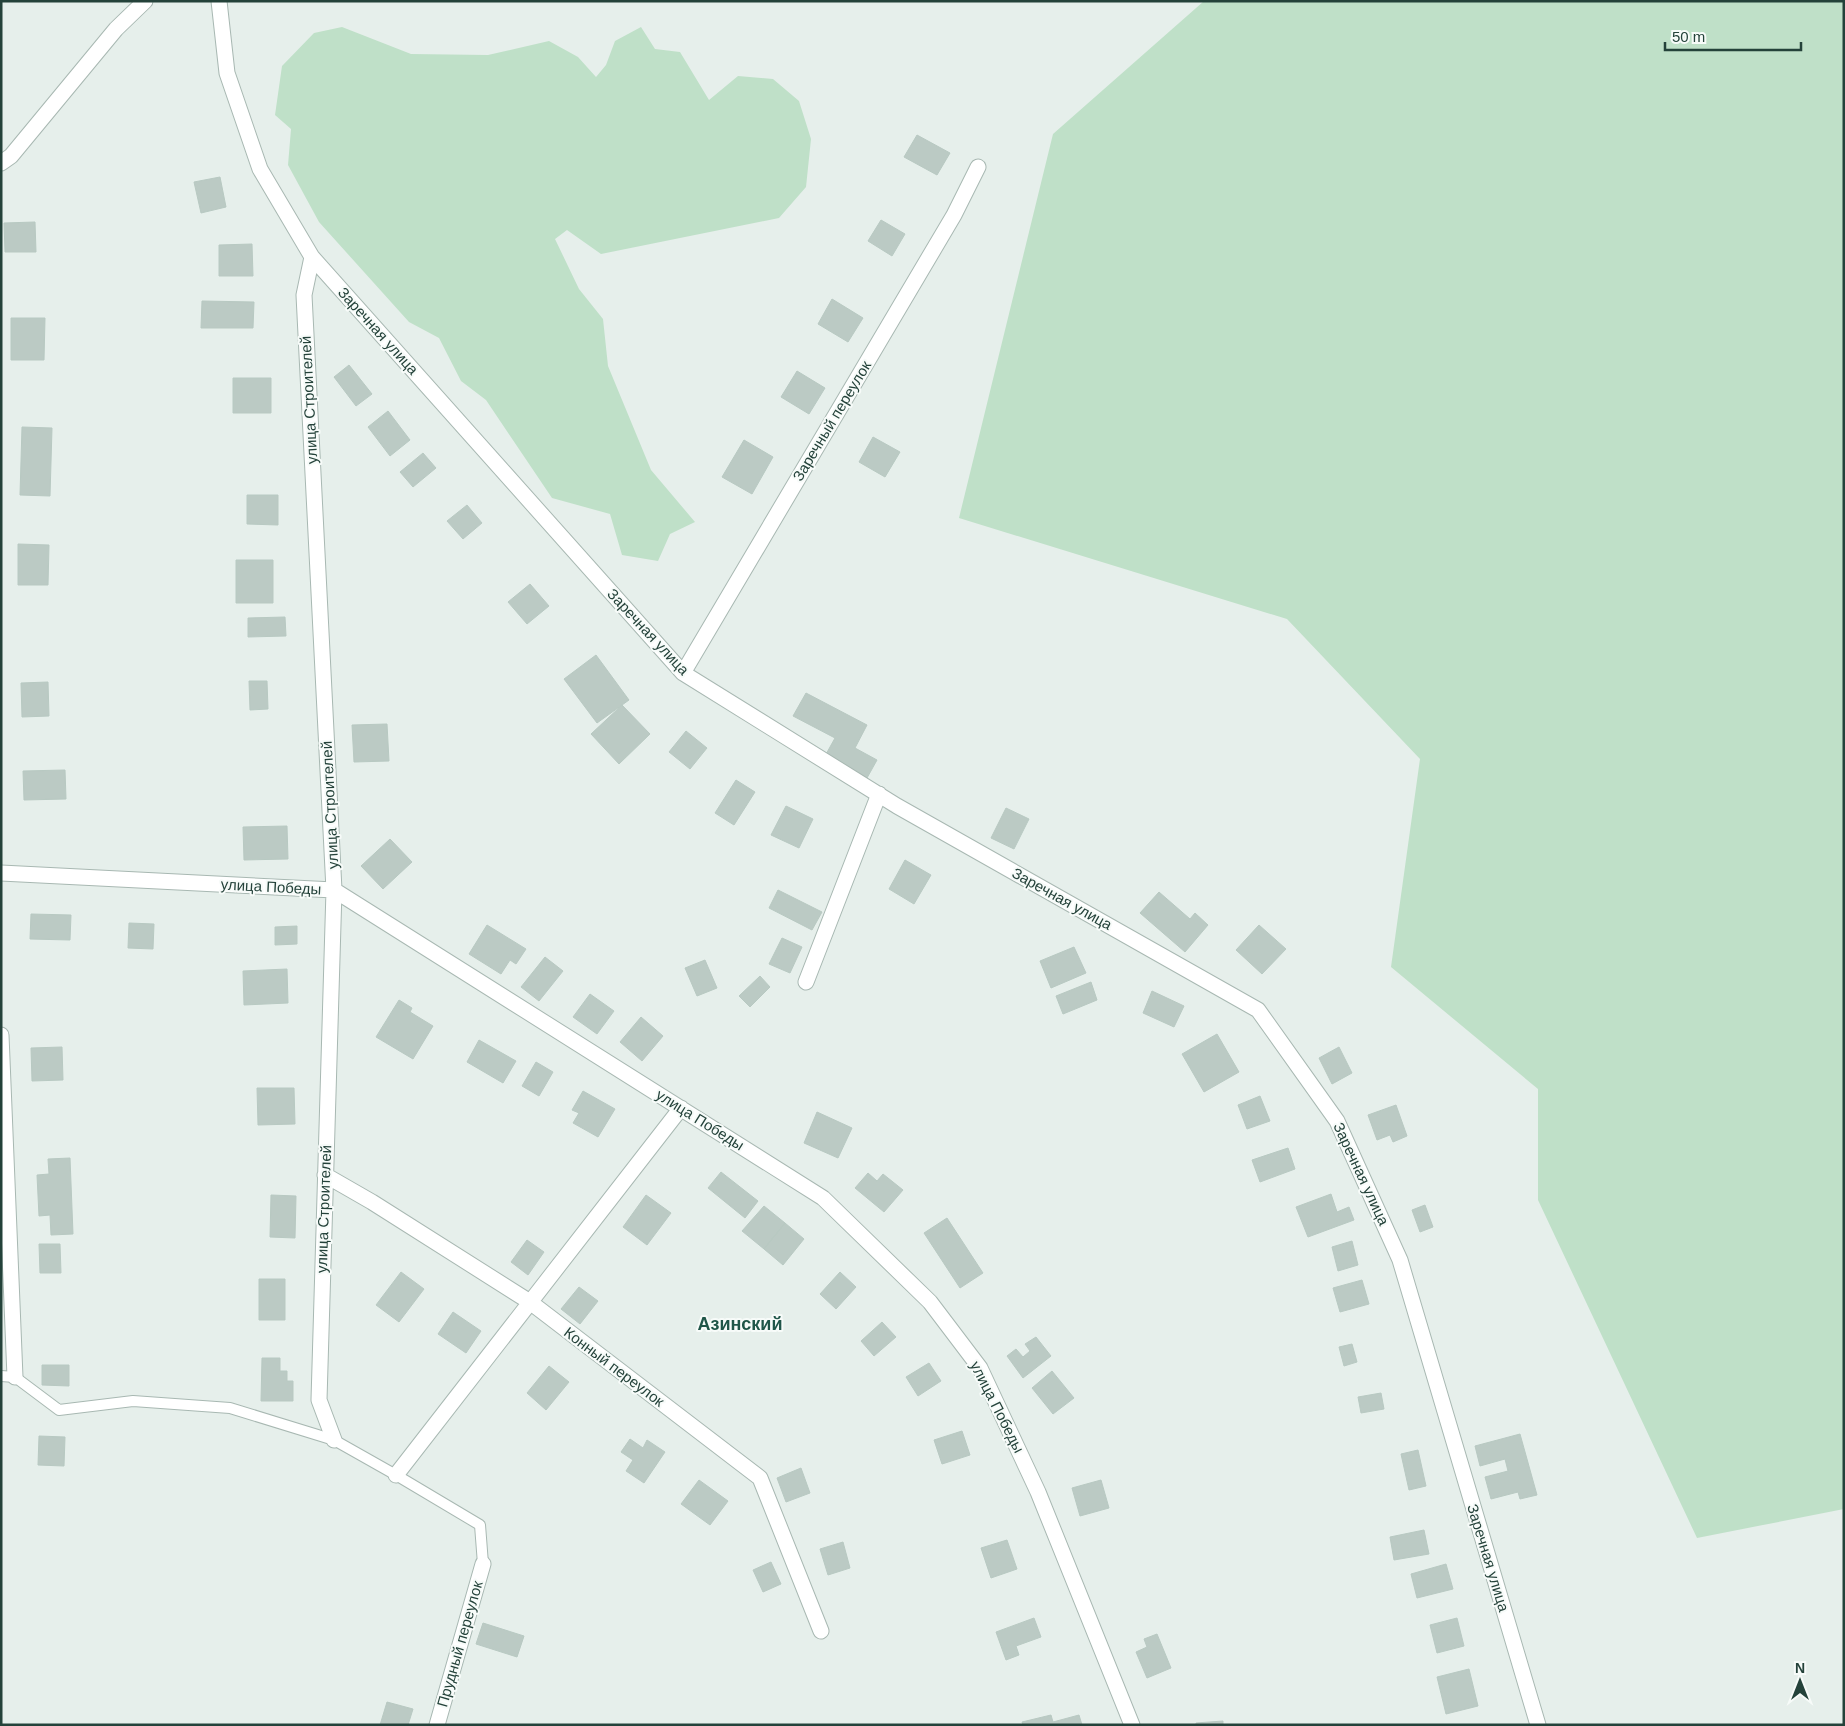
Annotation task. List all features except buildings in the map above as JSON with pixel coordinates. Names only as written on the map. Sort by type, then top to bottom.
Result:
[{"type":"street","points":[[1,164],[11,156],[116,28],[145,1]]},
{"type":"street","name":"Заречная улица","points":[[219,1],[227,73],[260,169],[312,257],[683,673],[879,794],[1258,1010],[1337,1121],[1400,1260],[1538,1725]]},
{"type":"street","name":"Заречный переулок","points":[[683,673],[954,215],[978,167]]},
{"type":"street","name":"улица Строителей","points":[[312,257],[304,295],[334,890],[319,1400],[334,1440]]},
{"type":"street","points":[[806,982],[879,794]]},
{"type":"street","name":"улица Победы","points":[[1,873],[334,890],[823,1198],[930,1302],[980,1368],[1038,1492],[1132,1725]]},
{"type":"street","points":[[1,1034],[8,1377]]},
{"type":"street","points":[[396,1475],[681,1108]]},
{"type":"street","name":"Конный переулок","points":[[325,1175],[372,1202],[530,1302],[760,1478],[821,1631]]},
{"type":"street","name":"Прудный переулок","points":[[437,1725],[483,1564]]},
{"type":"lane","points":[[8,1377],[59,1410],[133,1401],[230,1408],[334,1440],[480,1525],[483,1564]]},
{"type":"green space","points":[[1204,1],[1844,1],[1844,1509],[1697,1538],[1538,1200],[1538,1089],[1391,967],[1420,759],[1287,619],[959,518],[1053,134]]},
{"type":"green space","points":[[342,27],[411,54],[488,55],[549,41],[578,57],[596,77],[606,65],[615,41],[641,27],[655,49],[680,52],[709,100],[738,76],[773,79],[799,101],[811,139],[806,187],[779,218],[601,254],[567,230],[555,239],[579,289],[603,319],[608,366],[651,470],[695,522],[670,534],[658,561],[622,555],[610,514],[552,498],[486,400],[461,381],[439,338],[409,322],[319,222],[288,165],[291,129],[275,115],[282,66],[314,33]]},
{"type":"district","name":"Азинский","points":[[740,1324]]}]
